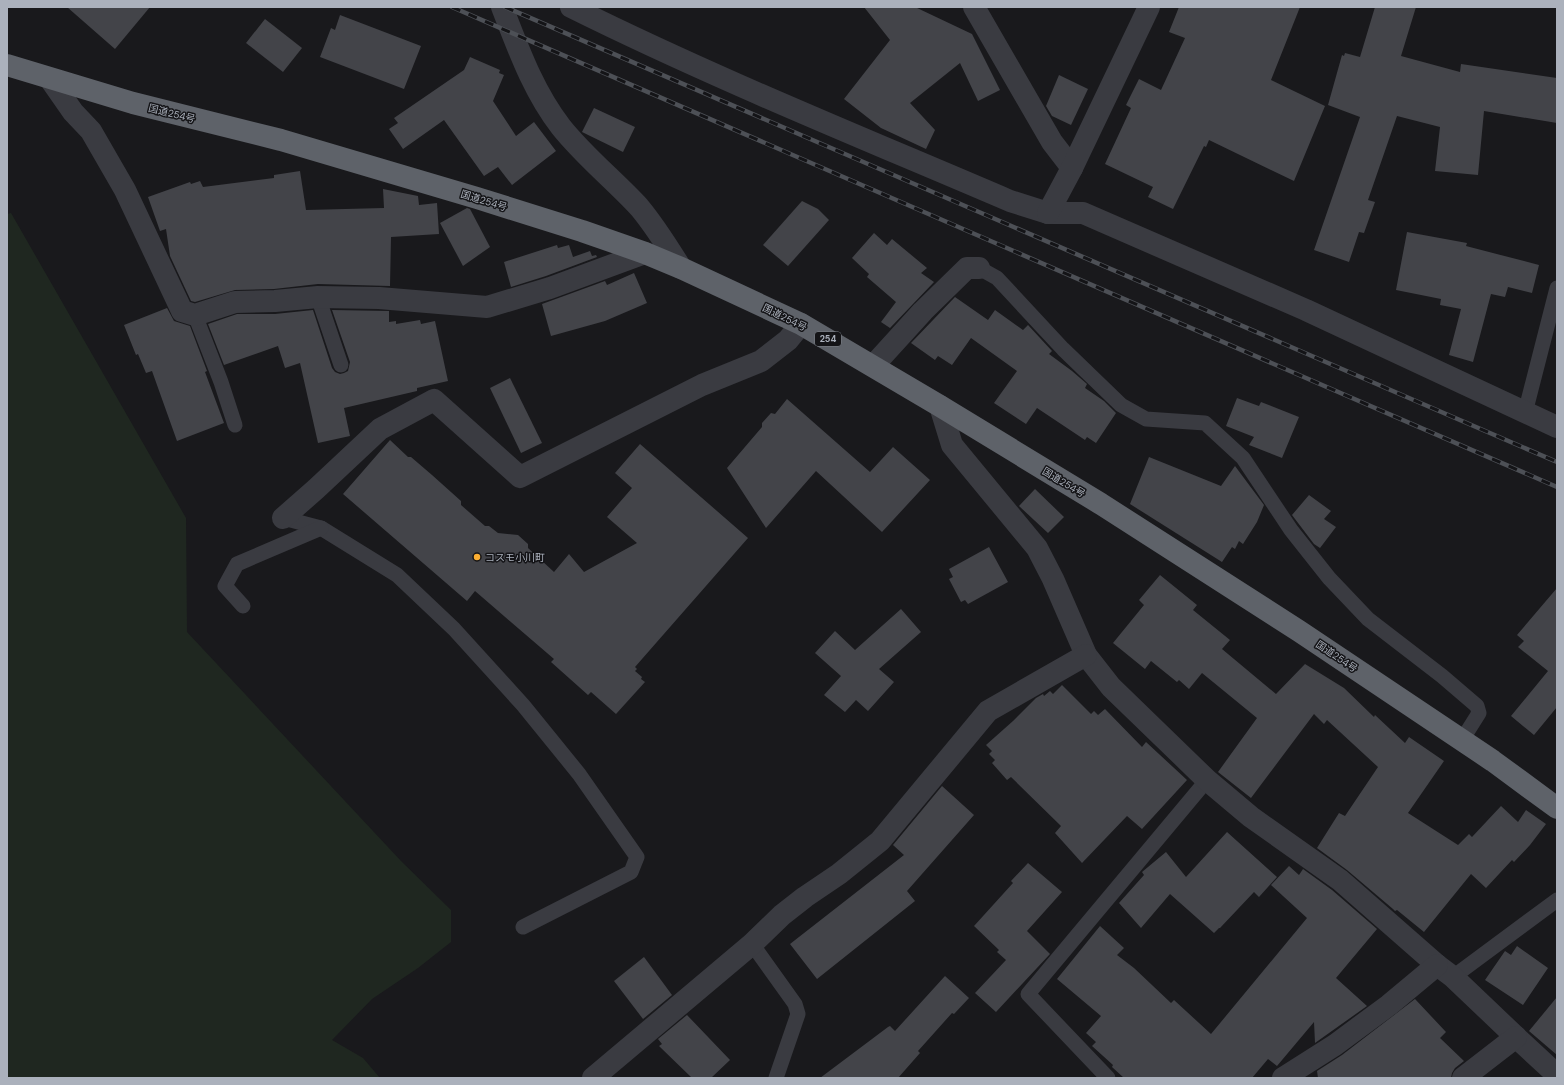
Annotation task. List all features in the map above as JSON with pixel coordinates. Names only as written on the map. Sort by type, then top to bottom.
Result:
[{"type":"highway","name":"国道254号","points":[[7,65],[133,103],[296,144],[477,198],[645,253],[681,268],[801,324],[940,406],[1101,504],[1299,631],[1462,740],[1557,808]]},
{"type":"street","points":[[502,7],[531,79],[547,108],[561,127],[640,208],[681,268]]},
{"type":"street","points":[[571,7],[760,94],[1010,201],[1048,213],[1083,214],[1090,216],[1306,310],[1557,427]]},
{"type":"street","points":[[974,7],[1052,142],[1072,168]]},
{"type":"street","points":[[1048,213],[1072,168],[1149,7]]},
{"type":"street","points":[[50,79],[74,112],[91,132],[121,184],[182,311],[195,315],[235,302],[275,301],[318,297],[379,298],[487,307],[550,288],[645,253]]},
{"type":"street","points":[[873,366],[923,311],[967,268],[979,268]]},
{"type":"street","points":[[283,518],[380,428],[434,400],[520,477],[702,385],[761,361],[788,340],[801,324]]},
{"type":"street","points":[[940,406],[952,445],[1037,548],[1053,579],[1086,655],[1111,687],[1207,780],[1251,817],[1340,880],[1445,971],[1557,1075]]},
{"type":"street","points":[[593,1078],[752,944],[782,915],[839,874],[880,841],[988,711],[1086,655]]},
{"type":"street","points":[[1283,1078],[1335,1045],[1389,1005],[1445,971]]},
{"type":"street","points":[[1463,1078],[1516,1037]]},
{"type":"lane","points":[[979,268],[998,278],[1063,349],[1121,405],[1146,419],[1205,423],[1243,458],[1291,530],[1329,578],[1368,619],[1436,672],[1476,706],[1479,713],[1462,740]]},
{"type":"lane","points":[[1525,413],[1557,288]]},
{"type":"lane","points":[[318,297],[341,365]]},
{"type":"lane","points":[[195,315],[221,382],[234,426]]},
{"type":"lane","points":[[283,518],[321,528],[397,575],[454,629],[522,705],[579,774],[637,857],[631,872],[522,927]]},
{"type":"lane","points":[[243,606],[225,586],[237,564],[321,528]]},
{"type":"lane","points":[[1108,1078],[1028,994],[1207,780]]},
{"type":"lane","points":[[1445,971],[1557,900]]},
{"type":"lane","points":[[752,944],[794,1004],[798,1014],[776,1078]]},
{"type":"shaded area","points":[[11,213],[186,518],[187,632],[401,861],[451,910],[451,942],[418,968],[372,999],[332,1040],[363,1058],[380,1078],[7,1078],[7,214]]},
{"type":"building","points":[[67,7],[150,7],[115,49]]},
{"type":"building","points":[[864,7],[915,7],[972,34],[1000,90],[978,101],[960,63],[910,103],[935,130],[926,149],[881,128],[844,99],[890,40]]},
{"type":"building","points":[[1179,7],[1300,7],[1271,80],[1325,106],[1294,181],[1209,140],[1206,147],[1204,146],[1173,209],[1148,197],[1153,187],[1105,164],[1131,108],[1126,105],[1139,79],[1161,90],[1185,38],[1169,32]]},
{"type":"building","points":[[1375,7],[1416,7],[1401,56],[1460,72],[1461,64],[1557,78],[1557,123],[1484,111],[1478,175],[1435,171],[1440,127],[1397,116],[1368,200],[1375,202],[1364,233],[1359,232],[1349,262],[1314,250],[1360,117],[1328,105],[1342,55],[1344,56],[1345,53],[1360,57]]},
{"type":"building","points":[[340,15],[421,46],[404,89],[320,57],[331,28],[335,30]]},
{"type":"building","points":[[265,19],[302,48],[283,72],[246,43]]},
{"type":"building","points":[[470,57],[500,70],[499,73],[504,75],[493,101],[516,136],[534,122],[556,151],[512,185],[498,167],[484,176],[444,120],[403,149],[389,129],[398,123],[394,118],[464,70]]},
{"type":"building","points":[[1059,75],[1088,89],[1071,125],[1052,116],[1046,106]]},
{"type":"building","points":[[594,108],[635,127],[623,152],[582,132]]},
{"type":"building","points":[[300,171],[306,210],[384,208],[383,189],[418,196],[419,205],[437,203],[439,234],[391,237],[390,286],[318,284],[274,289],[235,290],[195,302],[191,301],[170,256],[166,229],[160,231],[148,197],[190,182],[191,184],[200,181],[203,187],[274,178],[274,175]]},
{"type":"building","points":[[802,201],[818,209],[829,220],[788,266],[763,245]]},
{"type":"building","points":[[467,208],[470,209],[490,247],[463,266],[440,223]]},
{"type":"building","points":[[1407,232],[1467,243],[1466,246],[1539,265],[1532,293],[1508,287],[1505,297],[1491,294],[1473,362],[1449,355],[1461,309],[1440,305],[1441,299],[1396,290]]},
{"type":"building","points":[[874,233],[887,245],[892,239],[927,268],[921,273],[934,282],[890,328],[881,322],[896,302],[867,277],[869,274],[852,258]]},
{"type":"building","points":[[557,245],[558,248],[569,245],[573,257],[590,251],[592,256],[596,255],[597,257],[511,287],[504,262]]},
{"type":"building","points":[[634,273],[647,303],[605,321],[551,336],[542,304],[605,281],[607,285]]},
{"type":"building","points":[[955,297],[988,320],[995,310],[1023,330],[1028,325],[1052,351],[1049,354],[1087,384],[1085,388],[1104,401],[1116,413],[1096,443],[1087,437],[1085,440],[1037,408],[1026,424],[994,403],[1017,371],[971,338],[952,365],[938,356],[935,360],[911,343]]},
{"type":"building","points":[[167,308],[174,321],[190,326],[224,423],[177,441],[152,371],[146,373],[138,354],[136,355],[124,325]]},
{"type":"building","points":[[313,310],[332,368],[335,372],[340,374],[348,371],[350,362],[332,310],[389,311],[389,322],[396,321],[396,324],[420,320],[421,324],[435,321],[448,381],[417,388],[417,391],[344,408],[350,436],[318,443],[300,363],[285,368],[278,346],[224,365],[208,324],[237,314],[275,314]]},
{"type":"building","points":[[510,378],[542,443],[521,453],[490,388]]},
{"type":"building","points":[[1237,398],[1259,406],[1261,402],[1299,417],[1282,458],[1249,445],[1254,437],[1226,426]]},
{"type":"building","points":[[787,399],[870,472],[893,447],[930,480],[882,532],[816,471],[766,528],[727,468],[762,427],[762,423],[771,413],[775,414]]},
{"type":"building","name":"コスモ小川町","points":[[390,440],[461,501],[461,505],[485,526],[489,526],[498,533],[518,535],[528,544],[528,548],[554,572],[569,554],[584,572],[637,543],[607,517],[632,488],[615,473],[640,444],[748,538],[635,667],[637,669],[635,671],[645,682],[616,714],[591,692],[588,695],[551,662],[554,659],[475,591],[467,601],[343,494]]},
{"type":"building","points":[[1149,457],[1221,486],[1235,466],[1264,505],[1257,522],[1243,544],[1239,541],[1235,549],[1232,547],[1222,562],[1130,504]]},
{"type":"building","points":[[1035,489],[1064,517],[1048,533],[1019,506]]},
{"type":"building","points":[[1309,495],[1331,511],[1324,519],[1336,527],[1320,548],[1314,544],[1292,515]]},
{"type":"building","points":[[989,547],[1008,582],[968,604],[965,600],[961,602],[949,579],[953,577],[949,569]]},
{"type":"building","points":[[1160,575],[1197,605],[1193,610],[1230,640],[1222,649],[1276,694],[1305,664],[1344,688],[1374,717],[1375,715],[1405,743],[1409,737],[1444,761],[1408,813],[1458,845],[1469,834],[1472,837],[1501,806],[1518,822],[1526,810],[1546,824],[1530,845],[1514,862],[1512,860],[1486,888],[1471,874],[1424,932],[1397,910],[1395,911],[1347,870],[1317,848],[1339,813],[1345,816],[1378,767],[1327,720],[1324,724],[1314,714],[1251,798],[1218,772],[1257,718],[1202,673],[1189,689],[1179,680],[1177,682],[1151,661],[1145,669],[1113,643],[1144,605],[1139,600]]},
{"type":"building","points":[[1557,588],[1557,707],[1534,735],[1511,716],[1548,671],[1518,647],[1524,641],[1517,635]]},
{"type":"building","points":[[901,609],[921,632],[879,669],[894,682],[868,711],[856,700],[845,712],[824,695],[841,676],[815,653],[835,631],[855,650]]},
{"type":"building","points":[[1062,685],[1091,714],[1094,711],[1098,715],[1105,709],[1142,747],[1146,742],[1187,780],[1142,829],[1127,816],[1082,863],[1055,833],[1061,826],[1011,777],[1007,780],[992,763],[995,760],[989,754],[992,751],[986,745],[1036,698],[1043,694],[1044,696],[1050,691],[1053,694]]},
{"type":"building","points":[[942,786],[974,815],[907,891],[915,901],[817,979],[790,944],[904,855],[893,845]]},
{"type":"building","points":[[1227,832],[1277,877],[1259,897],[1254,892],[1214,933],[1170,894],[1141,928],[1119,903],[1144,875],[1142,872],[1166,852],[1186,877]]},
{"type":"building","points":[[1028,863],[1062,892],[1027,931],[1050,954],[996,1012],[975,993],[1006,960],[997,952],[999,950],[974,926],[1013,883],[1011,881]]},
{"type":"building","points":[[1289,866],[1299,875],[1303,869],[1332,890],[1377,929],[1336,978],[1367,1006],[1315,1043],[1314,1022],[1277,1066],[1268,1059],[1252,1078],[1124,1078],[1112,1067],[1113,1065],[1092,1046],[1096,1042],[1086,1033],[1101,1016],[1057,979],[1100,926],[1124,948],[1117,955],[1134,968],[1171,1003],[1174,1000],[1211,1034],[1307,918],[1271,885]]},
{"type":"building","points":[[1517,946],[1548,968],[1523,1005],[1485,980],[1505,951],[1511,955]]},
{"type":"building","points":[[644,957],[672,995],[643,1019],[614,981]]},
{"type":"building","points":[[945,976],[969,998],[954,1014],[952,1013],[918,1051],[920,1053],[898,1078],[820,1078],[888,1027],[890,1026],[895,1031]]},
{"type":"building","points":[[1557,997],[1557,1055],[1529,1031]]},
{"type":"building","points":[[1415,999],[1446,1032],[1440,1038],[1464,1061],[1455,1068],[1451,1078],[1318,1078],[1317,1071],[1342,1055]]},
{"type":"building","points":[[687,1015],[730,1060],[711,1078],[692,1078],[659,1046],[662,1044],[658,1039]]},
{"type":"railway","points":[[452,7],[1557,487]]},
{"type":"railway","points":[[505,7],[1557,462]]},
{"type":"place","name":"コスモ小川町","points":[[477,557]]}]
